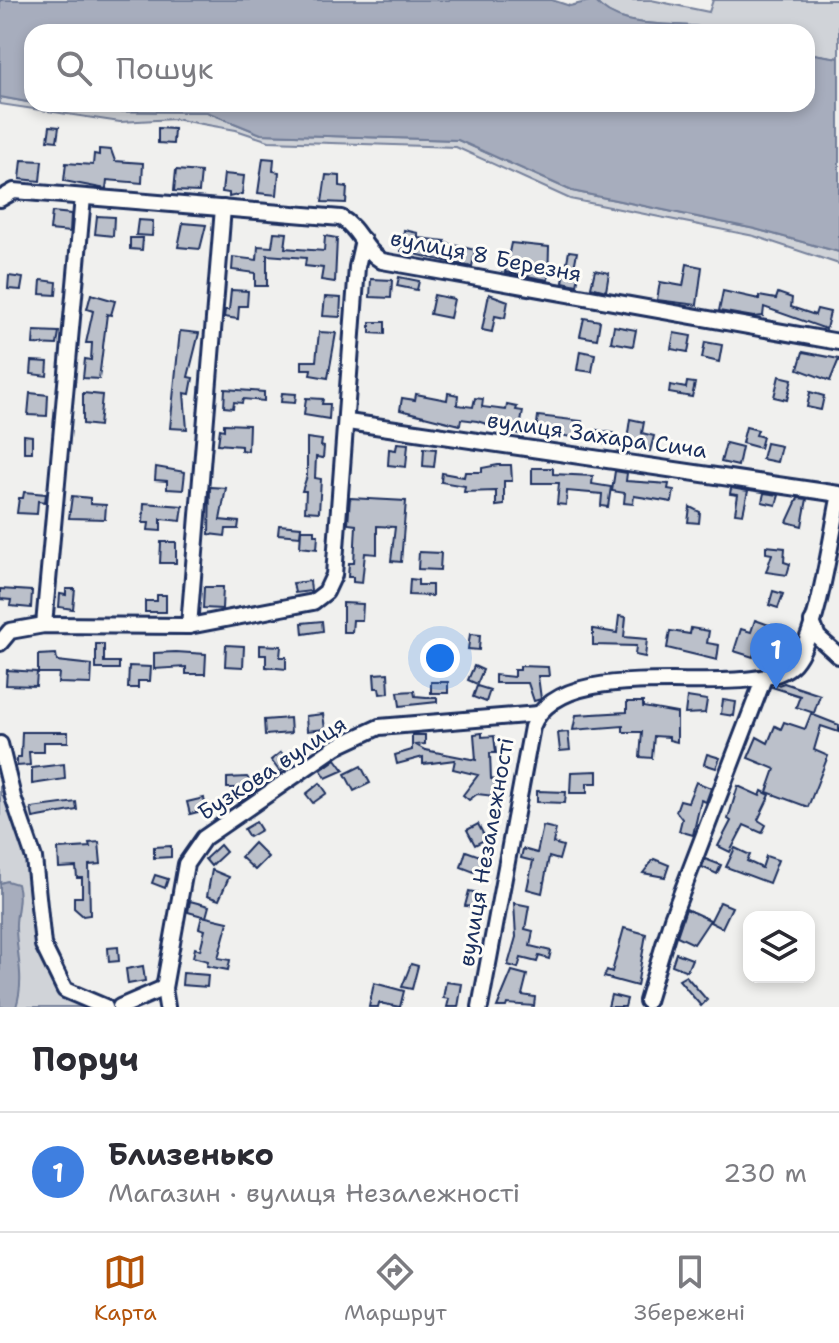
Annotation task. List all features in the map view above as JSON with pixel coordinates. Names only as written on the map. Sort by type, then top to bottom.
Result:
[{"type":"street","name":"вулиця 8 Березня","points":[[0,199],[14,191],[341,218],[354,225],[371,255],[382,261],[839,342]]},
{"type":"street","points":[[44,625],[83,197]]},
{"type":"street","points":[[189,626],[223,208]]},
{"type":"street","points":[[0,643],[10,631],[44,625],[189,626],[313,602],[326,592],[334,575],[348,422],[357,267],[363,240]]},
{"type":"street","name":"вулиця Захара Сича","points":[[348,422],[839,496]]},
{"type":"street","points":[[647,1001],[672,918],[764,678],[794,663],[812,622],[839,496]]},
{"type":"street","points":[[812,622],[818,637],[839,656]]},
{"type":"street","name":"вулиця Незалежності","points":[[480,1007],[532,727],[538,714],[563,697],[613,683],[764,678]]},
{"type":"street","name":"Бузкова вулиця","points":[[167,1007],[164,988],[186,864],[204,838],[336,747],[379,727],[538,714]]},
{"type":"street","points":[[0,744],[13,797],[34,858],[43,945],[65,990],[105,1007]]},
{"type":"street","points":[[120,1007],[164,988]]},
{"type":"shaded area","points":[[594,0],[651,0],[709,12],[713,0],[839,0],[839,58],[815,54],[815,24],[657,24],[629,20],[604,10]]},
{"type":"shaded area","points":[[0,97],[24,101],[24,108],[0,104]]},
{"type":"shaded area","points":[[53,112],[207,112],[261,134],[458,140],[572,191],[755,229],[839,252],[839,264],[754,236],[570,199],[456,147],[269,141],[236,130],[174,119],[120,122]]},
{"type":"shaded area","points":[[0,744],[34,858],[38,922],[65,990],[105,1007],[0,1007]]},
{"type":"water","points":[[0,0],[552,0],[570,6],[594,0],[616,16],[657,24],[24,24],[24,102],[0,97]]},
{"type":"water","points":[[815,54],[839,58],[839,252],[755,229],[572,191],[458,140],[261,134],[207,112],[815,112]]},
{"type":"water","points":[[7,881],[17,884],[19,895],[16,929],[20,978],[16,1007],[0,1007],[0,883]]},
{"type":"building","points":[[50,126],[59,127],[57,141],[48,140]]},
{"type":"building","points":[[158,128],[174,129],[173,144],[158,143]]},
{"type":"building","points":[[99,149],[111,150],[115,161],[143,163],[142,183],[107,180],[106,189],[64,181],[66,163],[93,165],[94,154],[99,155]]},
{"type":"building","points":[[263,158],[274,159],[273,171],[279,172],[277,195],[258,193]]},
{"type":"building","points":[[22,160],[42,161],[40,181],[20,179]]},
{"type":"building","points":[[176,170],[201,172],[199,192],[174,191]]},
{"type":"building","points":[[224,174],[244,176],[242,194],[229,197],[229,193],[222,192]]},
{"type":"building","points":[[326,175],[340,176],[340,186],[347,187],[346,203],[322,202]]},
{"type":"building","points":[[52,212],[71,214],[70,232],[50,230]]},
{"type":"building","points":[[97,216],[114,217],[113,236],[95,234]]},
{"type":"building","points":[[138,220],[153,221],[152,236],[136,235]]},
{"type":"building","points":[[183,223],[206,225],[200,249],[178,247]]},
{"type":"building","points":[[404,230],[418,233],[418,238],[445,241],[475,250],[472,267],[401,251]]},
{"type":"building","points":[[274,232],[287,233],[285,248],[324,251],[325,236],[337,238],[335,282],[321,280],[323,268],[305,266],[306,258],[267,255],[267,286],[255,286],[255,273],[232,270],[233,257],[257,260],[258,246],[272,247]]},
{"type":"building","points":[[130,238],[143,238],[142,250],[130,249]]},
{"type":"building","points":[[511,243],[549,247],[548,280],[505,272]]},
{"type":"building","points":[[569,251],[577,252],[574,268],[580,269],[577,285],[563,282]]},
{"type":"building","points":[[687,264],[702,267],[697,305],[657,300],[660,282],[683,286]]},
{"type":"building","points":[[595,270],[609,273],[606,291],[591,287]]},
{"type":"building","points":[[9,276],[23,278],[21,290],[8,289]]},
{"type":"building","points":[[399,277],[419,281],[417,290],[397,286]]},
{"type":"building","points":[[371,279],[392,280],[391,298],[370,297]]},
{"type":"building","points":[[41,280],[57,282],[56,295],[40,294]]},
{"type":"building","points":[[231,290],[248,291],[247,306],[239,306],[238,319],[224,317],[225,310],[229,310]]},
{"type":"building","points":[[723,291],[759,299],[759,296],[776,299],[778,293],[792,298],[791,307],[815,315],[817,309],[830,312],[826,329],[764,307],[763,316],[754,317],[719,311]]},
{"type":"building","points":[[91,294],[115,301],[111,315],[107,314],[99,379],[83,378],[85,359],[91,360],[92,343],[86,343],[93,311],[87,309]]},
{"type":"building","points":[[489,294],[508,301],[505,318],[495,316],[492,332],[482,330]]},
{"type":"building","points":[[434,295],[454,299],[450,318],[430,314]]},
{"type":"building","points":[[325,297],[341,298],[340,317],[323,316]]},
{"type":"building","points":[[584,318],[600,321],[597,339],[580,336]]},
{"type":"building","points":[[370,322],[385,322],[385,334],[370,333]]},
{"type":"building","points":[[614,326],[636,330],[633,346],[611,342]]},
{"type":"building","points":[[34,331],[59,332],[57,345],[33,344]]},
{"type":"building","points":[[180,331],[199,333],[188,377],[193,378],[190,394],[184,393],[187,429],[170,428]]},
{"type":"building","points":[[319,332],[336,333],[328,378],[310,375],[311,369],[302,369],[302,361],[316,361]]},
{"type":"building","points":[[674,333],[691,336],[688,352],[671,349]]},
{"type":"building","points":[[705,342],[722,345],[719,362],[702,358]]},
{"type":"building","points":[[580,351],[595,354],[592,372],[577,370]]},
{"type":"building","points":[[803,352],[839,359],[830,381],[798,369]]},
{"type":"building","points":[[32,361],[48,362],[47,376],[31,374]]},
{"type":"building","points":[[779,376],[792,379],[787,400],[774,397]]},
{"type":"building","points":[[687,382],[695,383],[692,397],[669,393],[670,385],[686,388]]},
{"type":"building","points":[[225,389],[264,392],[264,401],[243,399],[242,403],[234,402],[233,408],[224,407]]},
{"type":"building","points":[[810,392],[824,396],[821,410],[807,407]]},
{"type":"building","points":[[30,393],[48,395],[47,416],[28,415]]},
{"type":"building","points":[[83,393],[102,395],[99,426],[83,424]]},
{"type":"building","points":[[282,393],[296,394],[295,403],[281,402]]},
{"type":"building","points":[[448,393],[458,395],[457,405],[473,407],[475,398],[483,399],[482,407],[506,410],[507,405],[517,407],[516,410],[523,411],[519,434],[477,421],[461,419],[460,425],[400,410],[402,398],[415,400],[416,394],[447,400]]},
{"type":"building","points":[[306,398],[323,399],[322,404],[330,404],[329,419],[304,415]]},
{"type":"building","points":[[538,416],[582,421],[579,438],[536,432]]},
{"type":"building","points":[[630,419],[644,422],[642,433],[654,436],[650,451],[626,447]]},
{"type":"building","points":[[224,424],[249,425],[248,451],[241,450],[241,446],[218,444]]},
{"type":"building","points":[[746,427],[758,430],[756,435],[763,437],[760,448],[742,443]]},
{"type":"building","points":[[597,430],[613,433],[610,445],[595,442]]},
{"type":"building","points":[[24,435],[32,436],[32,452],[24,452]]},
{"type":"building","points":[[307,438],[322,440],[321,446],[324,447],[323,458],[316,457],[315,478],[321,479],[319,512],[305,511],[306,491],[302,491],[307,476]]},
{"type":"building","points":[[397,443],[408,444],[406,467],[388,465],[389,449],[396,450]]},
{"type":"building","points":[[726,443],[742,447],[738,466],[721,462]]},
{"type":"building","points":[[766,443],[781,446],[777,462],[762,459]]},
{"type":"building","points":[[424,448],[436,449],[434,467],[423,466]]},
{"type":"building","points":[[511,465],[512,481],[504,481],[504,505],[496,506],[496,491],[464,492],[465,486],[441,482],[442,473],[464,477],[465,472],[482,472],[482,468]]},
{"type":"building","points":[[156,467],[185,472],[183,490],[167,489],[167,481],[155,480]]},
{"type":"building","points":[[532,468],[553,468],[553,474],[593,476],[592,484],[611,487],[608,507],[601,506],[602,494],[567,491],[566,505],[557,504],[559,483],[532,483]]},
{"type":"building","points":[[615,471],[627,473],[626,481],[669,484],[668,489],[674,490],[672,502],[634,496],[633,504],[624,503],[625,493],[612,491]]},
{"type":"building","points":[[210,487],[226,488],[220,520],[239,522],[238,529],[226,529],[225,536],[209,534]]},
{"type":"building","points":[[731,488],[748,491],[743,514],[735,513],[738,495],[730,494]]},
{"type":"building","points":[[24,492],[46,494],[45,502],[38,501],[37,514],[17,513],[19,498],[23,498]]},
{"type":"building","points":[[764,493],[779,495],[776,505],[762,502]]},
{"type":"building","points":[[72,496],[90,498],[90,504],[106,505],[105,519],[69,518]]},
{"type":"building","points":[[350,498],[406,501],[401,562],[391,561],[395,527],[377,526],[377,554],[365,553],[362,583],[353,582],[353,577],[348,577],[349,563],[354,563],[356,525],[348,524]]},
{"type":"building","points":[[798,498],[807,499],[802,526],[787,522]]},
{"type":"building","points":[[144,503],[183,506],[181,521],[161,519],[161,531],[148,530],[149,523],[143,523]]},
{"type":"building","points":[[690,507],[700,512],[699,523],[688,522]]},
{"type":"building","points":[[279,525],[301,527],[300,536],[278,534]]},
{"type":"building","points":[[301,530],[314,530],[314,535],[318,535],[317,549],[300,547]]},
{"type":"building","points":[[161,542],[176,542],[176,563],[160,563]]},
{"type":"building","points":[[766,546],[785,548],[784,562],[790,564],[787,575],[766,572],[772,554],[766,553]]},
{"type":"building","points":[[419,552],[441,553],[440,570],[418,569]]},
{"type":"building","points":[[410,579],[418,580],[418,585],[432,585],[432,596],[409,595]]},
{"type":"building","points":[[310,581],[311,591],[295,593],[293,583]]},
{"type":"building","points":[[204,587],[223,587],[222,609],[203,608]]},
{"type":"building","points":[[0,589],[32,591],[31,608],[10,606],[11,600],[0,599]]},
{"type":"building","points":[[66,589],[75,589],[73,609],[59,607],[60,594],[66,595]]},
{"type":"building","points":[[773,591],[783,594],[778,608],[769,605]]},
{"type":"building","points":[[157,595],[166,595],[166,612],[145,612],[145,601],[157,601]]},
{"type":"building","points":[[343,603],[363,604],[362,620],[353,620],[352,632],[343,632]]},
{"type":"building","points":[[619,616],[626,617],[624,637],[647,639],[645,657],[635,655],[636,646],[593,645],[593,629],[617,633]]},
{"type":"building","points":[[755,620],[772,626],[768,636],[760,633],[753,657],[734,651],[741,629],[751,632]]},
{"type":"building","points":[[322,621],[323,631],[303,634],[302,623]]},
{"type":"building","points":[[691,628],[709,631],[707,643],[719,645],[717,660],[667,648],[670,631],[690,634]]},
{"type":"building","points":[[470,634],[480,635],[479,650],[468,649]]},
{"type":"building","points":[[96,644],[104,644],[104,662],[119,662],[119,669],[96,669]]},
{"type":"building","points":[[226,645],[244,646],[243,667],[225,666]]},
{"type":"building","points":[[260,645],[281,646],[280,657],[286,657],[286,669],[266,667],[266,655],[260,655]]},
{"type":"building","points":[[154,653],[206,654],[205,674],[186,674],[186,667],[154,669]]},
{"type":"building","points":[[56,654],[57,661],[92,665],[91,684],[58,683],[59,673],[38,673],[38,655]]},
{"type":"building","points":[[129,666],[151,667],[150,681],[138,681],[138,688],[128,688]]},
{"type":"building","points":[[474,666],[483,670],[477,684],[468,680]]},
{"type":"building","points":[[520,666],[548,667],[549,676],[538,676],[541,699],[534,701],[528,683],[495,683],[495,675],[514,677],[514,670],[520,670]]},
{"type":"building","points":[[7,670],[37,672],[36,686],[6,685]]},
{"type":"building","points":[[388,673],[389,693],[380,694],[379,688],[375,688],[374,674]]},
{"type":"building","points":[[431,682],[448,682],[448,693],[431,693]]},
{"type":"building","points":[[784,683],[820,695],[814,713],[796,707],[800,696],[772,687]]},
{"type":"building","points":[[477,686],[490,690],[486,702],[473,697]]},
{"type":"building","points":[[414,691],[415,696],[437,698],[437,702],[400,706],[398,692]]},
{"type":"building","points":[[687,697],[707,700],[705,713],[685,714]]},
{"type":"building","points":[[723,700],[736,702],[734,716],[721,714]]},
{"type":"building","points":[[627,702],[643,702],[643,707],[677,713],[677,742],[669,740],[669,737],[654,736],[652,758],[640,757],[642,732],[623,732],[623,726],[573,730],[576,715],[627,712]]},
{"type":"building","points":[[323,714],[325,729],[307,731],[306,716]]},
{"type":"building","points":[[811,714],[839,725],[839,732],[821,726],[814,750],[828,756],[808,807],[767,792],[775,769],[748,758],[757,737],[768,743],[775,726],[781,729],[784,722],[805,729]]},
{"type":"building","points":[[290,718],[291,733],[265,735],[264,720]]},
{"type":"building","points":[[22,732],[68,732],[68,742],[44,742],[44,752],[29,752],[30,765],[17,766],[17,757],[21,757]]},
{"type":"building","points":[[568,732],[570,750],[560,751],[558,733]]},
{"type":"building","points":[[482,733],[482,737],[494,736],[496,753],[490,753],[491,779],[496,780],[494,796],[477,794],[469,800],[463,795],[478,775],[453,769],[455,760],[423,764],[423,757],[397,764],[395,755],[412,750],[412,735],[425,735],[425,744],[416,745],[425,750],[476,760],[474,734]]},
{"type":"building","points":[[281,752],[290,764],[280,772],[271,760]]},
{"type":"building","points":[[707,754],[720,758],[716,768],[704,764]]},
{"type":"building","points":[[336,759],[344,770],[326,778],[321,770]]},
{"type":"building","points":[[64,764],[65,779],[32,784],[32,768]]},
{"type":"building","points":[[361,766],[370,783],[354,791],[345,774]]},
{"type":"building","points":[[597,771],[597,783],[587,783],[587,793],[570,793],[571,772]]},
{"type":"building","points":[[247,777],[256,789],[245,797],[238,788],[227,788],[227,778]]},
{"type":"building","points":[[696,782],[711,788],[706,802],[701,800],[693,835],[679,831],[682,819],[676,811],[680,800],[688,802]]},
{"type":"building","points":[[320,783],[327,793],[313,803],[306,794]]},
{"type":"building","points":[[738,786],[760,796],[762,791],[770,795],[758,820],[766,825],[762,833],[744,825],[730,852],[718,846],[731,821],[728,819]]},
{"type":"building","points":[[537,791],[566,792],[565,803],[537,802]]},
{"type":"building","points":[[204,798],[206,810],[190,814],[187,802]]},
{"type":"building","points":[[76,802],[77,810],[33,818],[31,808]]},
{"type":"building","points":[[256,822],[261,830],[249,837],[244,829]]},
{"type":"building","points":[[478,824],[486,839],[475,845],[467,830]]},
{"type":"building","points":[[543,826],[556,829],[553,843],[563,846],[559,860],[549,857],[542,893],[527,889],[533,861],[521,858],[523,849],[537,853]]},
{"type":"building","points":[[99,842],[101,864],[89,865],[90,915],[83,916],[74,908],[74,897],[82,897],[82,878],[77,878],[76,867],[59,868],[58,849],[90,847],[89,843]]},
{"type":"building","points":[[254,843],[268,857],[255,870],[241,857]]},
{"type":"building","points":[[220,845],[226,852],[211,866],[205,859]]},
{"type":"building","points":[[171,846],[171,857],[154,858],[154,847]]},
{"type":"building","points":[[735,848],[750,855],[747,861],[762,868],[766,856],[778,860],[769,883],[726,867]]},
{"type":"building","points":[[466,851],[483,857],[474,872],[461,867]]},
{"type":"building","points":[[654,859],[669,865],[665,877],[643,873]]},
{"type":"building","points":[[705,859],[721,865],[717,874],[702,867]]},
{"type":"building","points":[[212,870],[229,877],[219,900],[207,896]]},
{"type":"building","points":[[155,875],[168,879],[165,888],[152,883]]},
{"type":"building","points":[[469,891],[478,893],[473,907],[465,906]]},
{"type":"building","points":[[190,901],[209,906],[206,917],[188,912]]},
{"type":"building","points":[[720,902],[732,907],[722,928],[710,922]]},
{"type":"building","points":[[514,903],[529,906],[525,929],[533,931],[530,946],[551,951],[549,959],[539,956],[537,962],[521,958],[518,968],[508,965],[516,937]]},
{"type":"building","points":[[686,909],[710,920],[694,944],[677,936]]},
{"type":"building","points":[[202,916],[228,922],[218,958],[230,960],[228,970],[207,966],[208,961],[193,957],[195,948],[200,950],[205,930],[199,928]]},
{"type":"building","points":[[624,928],[646,934],[637,986],[604,977],[607,970],[612,972]]},
{"type":"building","points":[[118,947],[119,961],[109,962],[108,948]]},
{"type":"building","points":[[676,953],[692,959],[687,971],[672,965]]},
{"type":"building","points":[[411,964],[418,966],[412,989],[402,987]]},
{"type":"building","points":[[143,966],[145,981],[128,984],[126,969]]},
{"type":"building","points":[[512,971],[527,975],[522,995],[535,997],[534,1006],[507,1004],[506,1007],[497,1007]]},
{"type":"building","points":[[183,973],[208,975],[207,987],[182,985]]},
{"type":"building","points":[[686,976],[707,1000],[701,1006],[679,980]]},
{"type":"building","points":[[446,982],[462,984],[458,1007],[447,1007],[449,999],[443,998]]},
{"type":"building","points":[[374,983],[404,991],[400,1007],[379,1003],[378,1007],[369,1007]]},
{"type":"building","points":[[611,995],[627,999],[625,1007],[608,1007]]},
{"type":"place","name":"Близенько","points":[[776,689]]}]
